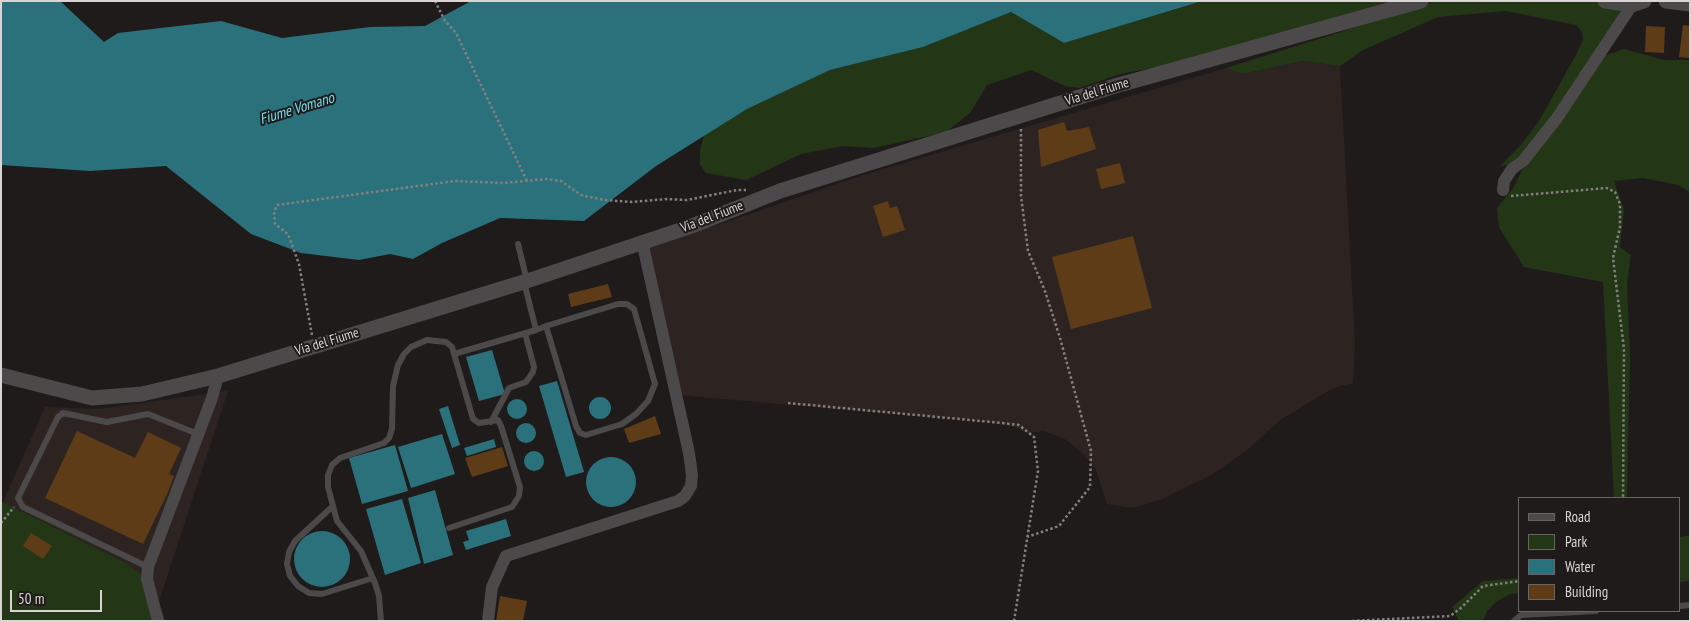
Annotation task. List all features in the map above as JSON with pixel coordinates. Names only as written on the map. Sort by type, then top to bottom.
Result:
[{"type":"street","name":"Via del Fiume","points":[[1,375],[92,398],[142,394],[218,376],[525,282],[642,241],[692,226],[780,192],[1021,115],[1124,83],[1421,1]]},
{"type":"street","points":[[1605,1],[1638,3]]},
{"type":"street","points":[[1666,1],[1690,4]]},
{"type":"street","points":[[1502,190],[1504,181],[1512,169],[1523,160],[1557,118],[1638,3]]},
{"type":"street","points":[[488,621],[492,587],[506,556],[678,501],[685,496],[691,486],[692,475],[689,453],[642,241]]},
{"type":"street","points":[[158,621],[147,579],[148,567],[218,376]]},
{"type":"lane","points":[[518,244],[536,330]]},
{"type":"lane","points":[[454,354],[618,304],[627,304],[634,309],[656,384],[648,401],[636,414],[622,424],[586,435],[580,433],[576,426],[546,326]]},
{"type":"lane","points":[[492,422],[509,388],[526,382],[533,372],[534,367],[525,333]]},
{"type":"lane","points":[[380,621],[379,596],[361,551],[337,521],[328,487],[328,475],[332,465],[340,458],[384,442],[389,438],[392,429],[393,386],[404,354],[419,342],[437,339],[446,342],[452,347],[474,419],[479,423],[498,420],[520,487],[519,496],[512,507],[449,528]]},
{"type":"lane","points":[[148,567],[23,507],[19,503],[18,498],[58,417],[63,413],[107,422],[148,414],[198,434]]},
{"type":"lane","points":[[333,506],[295,541],[288,552],[287,564],[290,576],[298,586],[309,593],[322,594],[372,578]]},
{"type":"lane","points":[[1514,621],[1521,615],[1577,612]]},
{"type":"path","points":[[435,1],[445,21],[456,33],[527,180]]},
{"type":"path","points":[[1021,115],[1021,196],[1028,250],[1045,291],[1060,338],[1092,451],[1090,487],[1059,526],[1028,537]]},
{"type":"path","points":[[314,346],[299,264],[288,234],[275,224],[274,212],[277,205],[455,181],[503,183],[527,180],[561,181],[582,195],[605,200],[632,202],[667,199],[686,200],[737,190],[754,190]]},
{"type":"path","points":[[1502,190],[1508,195],[1515,197],[1607,188],[1615,192],[1620,204],[1620,228],[1613,258],[1624,349],[1623,497]]},
{"type":"path","points":[[788,403],[960,417],[1018,425],[1034,437],[1038,471],[1014,621]]},
{"type":"path","points":[[1,523],[8,512],[19,503]]},
{"type":"path","points":[[1352,621],[1450,616],[1462,608],[1484,586],[1518,581]]},
{"type":"shaded area","points":[[1302,61],[1340,66],[1355,344],[1353,383],[1333,388],[1280,420],[1247,450],[1213,474],[1162,499],[1133,508],[1107,504],[1095,467],[1079,450],[1065,439],[1044,431],[1026,433],[1015,427],[978,421],[677,395],[648,250],[651,242],[712,227],[863,175],[1226,68],[1243,74]]},
{"type":"shaded area","points":[[228,391],[159,601],[166,621],[153,621],[124,562],[3,502],[45,407],[99,409]]},
{"type":"green space","points":[[1202,1],[1407,1],[1180,63],[1120,74],[1079,88],[1065,86],[1031,70],[987,85],[970,113],[946,132],[874,148],[843,146],[801,154],[746,180],[706,173],[700,165],[700,150],[704,135],[747,109],[830,70],[923,47],[1011,12],[1064,43]]},
{"type":"green space","points":[[1436,1],[1603,1],[1618,5],[1620,14],[1543,132],[1512,164],[1500,166],[1520,146],[1539,121],[1577,53],[1583,40],[1582,32],[1576,25],[1506,11],[1438,17],[1363,50],[1340,66],[1302,61],[1243,74],[1226,68],[1341,32],[1408,8]]},
{"type":"green space","points":[[1624,49],[1664,60],[1690,60],[1690,192],[1678,185],[1643,178],[1614,181],[1624,210],[1620,247],[1631,255],[1627,284],[1630,356],[1627,497],[1614,497],[1603,282],[1524,267],[1499,227],[1497,208],[1513,188],[1526,163],[1603,56]]},
{"type":"green space","points":[[3,502],[124,562],[141,574],[153,621],[1,621],[1,506]]},
{"type":"green space","points":[[1690,535],[1690,581],[1681,582],[1681,537]]},
{"type":"green space","points":[[1518,578],[1518,593],[1510,594],[1497,601],[1487,611],[1483,621],[1459,621],[1452,607],[1483,581]]},
{"type":"water","name":"Fiume Vomano","points":[[1,1],[60,1],[104,42],[118,33],[221,21],[282,38],[370,27],[425,26],[471,1],[1202,1],[1064,43],[1011,12],[923,47],[830,70],[747,109],[656,166],[584,221],[500,218],[442,243],[413,259],[390,254],[359,260],[301,253],[251,234],[166,166],[90,171],[1,165]]},
{"type":"water","points":[[492,350],[505,394],[479,401],[466,357]]},
{"type":"water","points":[[557,381],[584,472],[566,477],[539,386]]},
{"type":"water","points":[[600,397],[610,404],[611,408],[604,418],[600,419],[590,412],[589,408],[596,398]]},
{"type":"water","points":[[517,399],[524,402],[527,409],[524,416],[517,419],[510,416],[507,409],[510,402]]},
{"type":"water","points":[[448,406],[460,445],[452,448],[439,409]]},
{"type":"water","points":[[526,423],[533,426],[536,433],[533,440],[526,443],[519,440],[516,433],[519,426]]},
{"type":"water","points":[[442,434],[455,474],[411,488],[398,447]]},
{"type":"water","points":[[494,439],[496,447],[467,456],[464,448]]},
{"type":"water","points":[[395,445],[408,491],[362,504],[349,458]]},
{"type":"water","points":[[534,451],[541,454],[544,461],[541,468],[534,471],[527,468],[524,461],[527,454]]},
{"type":"water","points":[[606,457],[616,457],[629,464],[636,477],[636,487],[629,500],[616,507],[606,507],[597,503],[590,496],[586,487],[586,477],[590,468],[597,461]]},
{"type":"water","points":[[435,490],[453,555],[424,564],[408,498]]},
{"type":"water","points":[[402,499],[421,563],[385,575],[366,509]]},
{"type":"water","points":[[506,519],[511,536],[466,550],[463,542],[469,540],[466,531]]},
{"type":"water","points":[[317,531],[327,531],[342,539],[348,548],[350,559],[348,570],[342,579],[327,587],[317,587],[306,582],[299,575],[294,564],[294,554],[299,543],[306,536]]},
{"type":"building","points":[[1683,25],[1690,26],[1690,58],[1679,57]]},
{"type":"building","points":[[1646,26],[1665,27],[1664,53],[1645,52]]},
{"type":"building","points":[[1064,122],[1067,131],[1089,127],[1096,149],[1041,167],[1038,130]]},
{"type":"building","points":[[1120,163],[1125,183],[1101,189],[1096,169]]},
{"type":"building","points":[[888,201],[890,208],[897,206],[905,230],[883,237],[873,206]]},
{"type":"building","points":[[1133,236],[1152,308],[1071,329],[1052,257]]},
{"type":"building","points":[[608,284],[612,297],[571,307],[568,294]]},
{"type":"building","points":[[655,416],[661,434],[629,443],[624,429]]},
{"type":"building","points":[[77,431],[135,458],[148,432],[181,448],[169,474],[174,476],[168,492],[143,544],[45,498]]},
{"type":"building","points":[[502,447],[508,466],[472,477],[465,458]]},
{"type":"building","points":[[31,533],[52,546],[43,559],[23,546]]},
{"type":"building","points":[[500,596],[527,601],[523,621],[496,621]]}]
